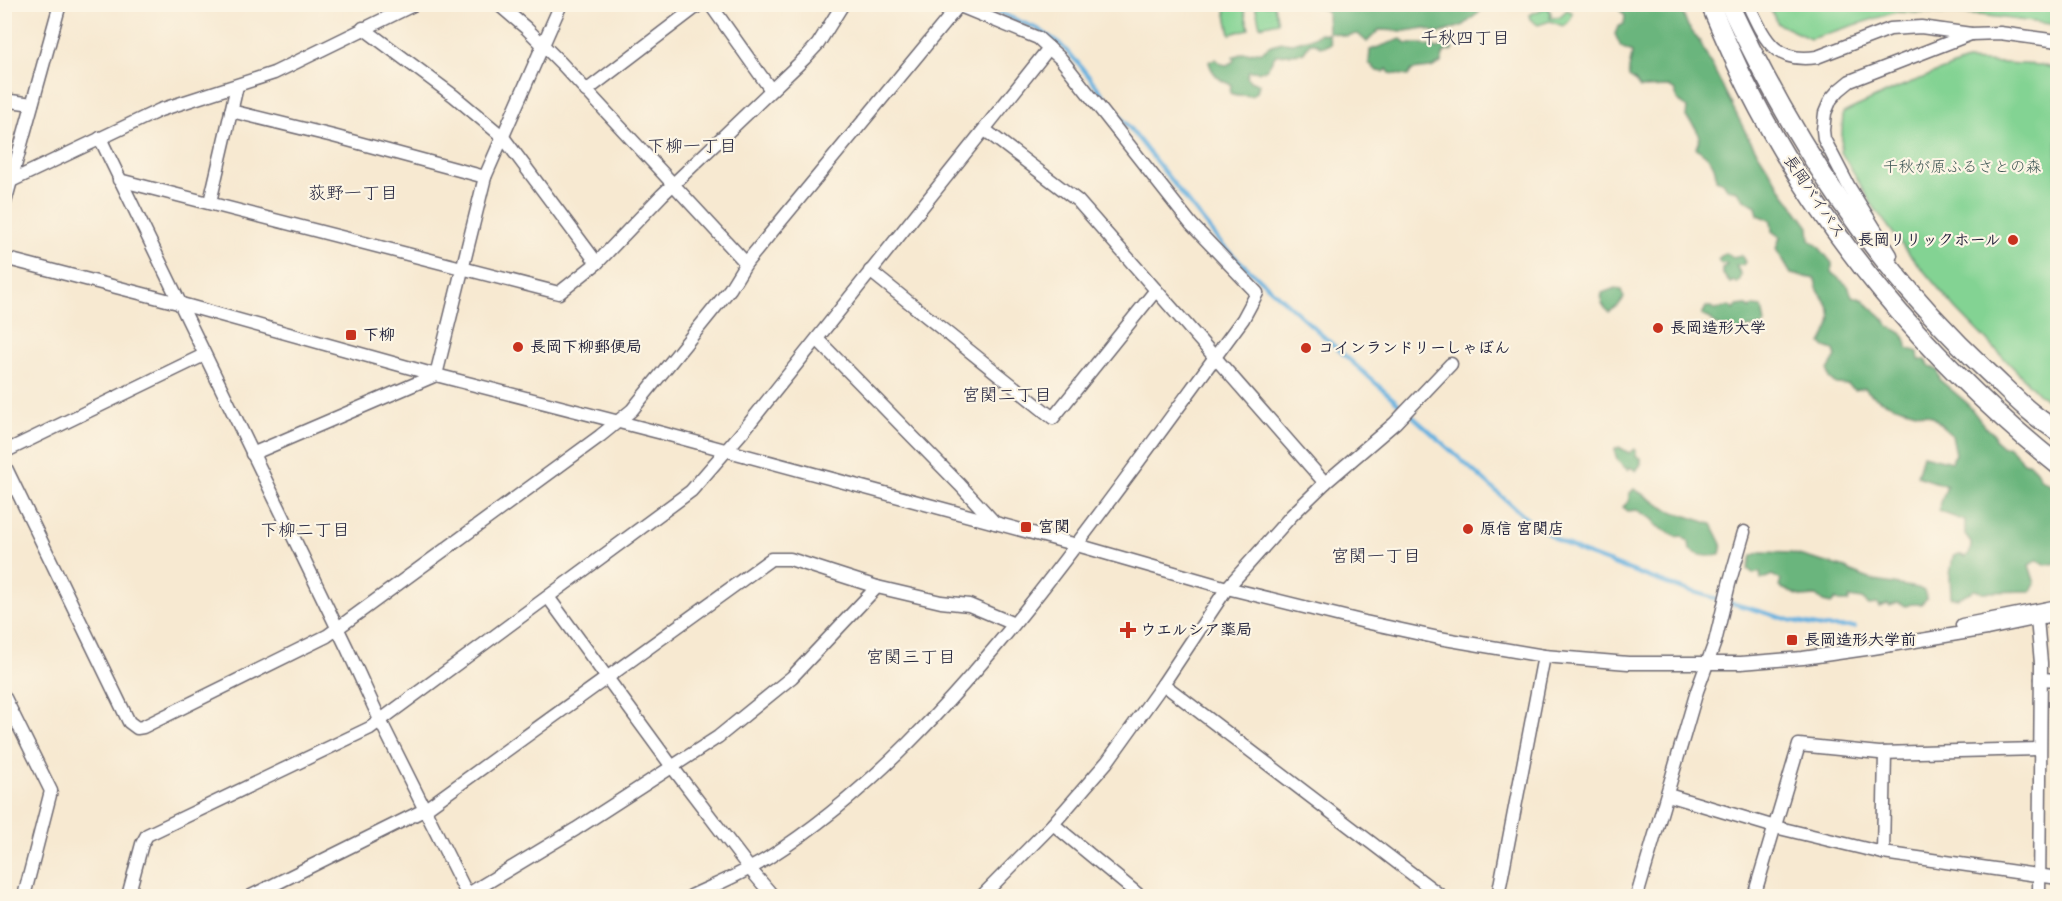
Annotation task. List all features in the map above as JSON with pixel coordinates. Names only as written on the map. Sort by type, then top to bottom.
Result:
[{"type":"highway","name":"長岡バイパス","points":[[1710,4],[1748,88],[1782,149],[1817,204],[1849,248],[1917,332],[2030,443],[2058,465]]},
{"type":"highway","name":"長岡バイパス","points":[[1729,4],[1774,95],[1835,195],[1892,271],[1954,340],[2031,413],[2058,432]]},
{"type":"street","points":[[4,206],[60,4]]},
{"type":"street","points":[[11,181],[160,110],[274,73],[415,4]]},
{"type":"street","points":[[498,4],[543,45],[746,263]]},
{"type":"street","points":[[436,375],[485,177],[561,4]]},
{"type":"street","points":[[586,92],[700,4]]},
{"type":"street","points":[[710,4],[771,90]]},
{"type":"street","points":[[119,180],[559,293],[597,263],[673,184],[818,44],[843,4]]},
{"type":"street","points":[[1748,4],[1771,46],[1789,55],[1807,58],[1817,57],[1890,28],[1921,27],[1971,34],[2017,34],[2058,40]]},
{"type":"street","points":[[4,464],[132,726],[143,727],[327,636],[632,410],[729,289],[746,263],[958,5],[1038,38],[1067,67],[1191,224],[1257,293],[1243,319],[1077,545],[1014,624],[930,721],[878,774],[829,814],[750,869],[691,897]]},
{"type":"street","points":[[363,28],[454,96],[503,137],[597,263]]},
{"type":"street","points":[[1954,340],[1937,312],[1881,241],[1828,148],[1823,130],[1825,113],[1831,99],[1850,81],[1971,34]]},
{"type":"street","points":[[131,896],[142,844],[151,832],[370,728],[691,491],[817,339],[1049,48]]},
{"type":"street","points":[[210,202],[237,86]]},
{"type":"street","points":[[4,100],[32,104]]},
{"type":"street","points":[[231,111],[485,177]]},
{"type":"street","points":[[985,130],[1078,201],[1325,483]]},
{"type":"street","points":[[100,138],[467,896],[674,768],[734,724],[792,677],[877,587]]},
{"type":"street","points":[[4,258],[1077,545],[1227,588],[1418,634],[1544,656],[1628,663],[1771,661],[1873,648],[2037,620],[2058,614]]},
{"type":"street","points":[[870,271],[1053,418],[1156,290]]},
{"type":"street","points":[[817,339],[996,524]]},
{"type":"street","points":[[4,452],[204,355]]},
{"type":"street","points":[[982,897],[1053,824],[1107,762],[1163,684],[1227,588],[1292,515],[1325,483],[1402,417],[1451,364]]},
{"type":"street","points":[[252,454],[436,375]]},
{"type":"street","points":[[2030,443],[2048,468],[2058,475]]},
{"type":"street","points":[[1637,897],[1715,642],[1744,532]]},
{"type":"street","points":[[250,897],[424,810],[771,559],[790,560],[877,587],[940,602],[969,605],[1014,624]]},
{"type":"street","points":[[548,597],[773,897]]},
{"type":"street","points":[[1826,654],[2058,606]]},
{"type":"street","points":[[2037,620],[2041,679],[2038,897]]},
{"type":"street","points":[[1498,897],[1544,656]]},
{"type":"street","points":[[2041,679],[2058,680]]},
{"type":"street","points":[[1163,684],[1441,897]]},
{"type":"street","points":[[4,696],[9,715],[51,791],[24,897]]},
{"type":"street","points":[[1754,897],[1799,745],[1885,753],[2039,749]]},
{"type":"street","points":[[1883,853],[1885,753]]},
{"type":"street","points":[[1668,795],[1775,827],[1883,853],[2058,878]]},
{"type":"street","points":[[1053,824],[1140,897]]},
{"type":"green space","points":[[1480,4],[1484,8],[1464,25],[1438,34],[1425,28],[1405,31],[1379,30],[1367,42],[1358,34],[1346,36],[1328,32],[1327,11],[1316,5]]},
{"type":"green space","points":[[1617,4],[1680,5],[1687,25],[1700,42],[1748,137],[1809,227],[1810,240],[1832,263],[1832,273],[1848,286],[1852,296],[1864,300],[1889,327],[1902,334],[1907,348],[1918,352],[1919,360],[1926,360],[1938,371],[1940,380],[1967,403],[1985,427],[1994,434],[1995,440],[2003,447],[2008,446],[2024,462],[2030,464],[2041,479],[2049,483],[2057,492],[2057,563],[2045,565],[2037,560],[2029,565],[2035,584],[2031,591],[1983,592],[1974,590],[1958,598],[1951,597],[1950,575],[1953,556],[1959,554],[1966,557],[1970,552],[1971,543],[1965,535],[1965,521],[1938,511],[1947,486],[1917,476],[1923,455],[1951,462],[1956,454],[1952,435],[1931,416],[1886,402],[1865,388],[1855,390],[1848,385],[1836,384],[1829,378],[1828,370],[1836,357],[1834,350],[1821,343],[1831,317],[1817,289],[1815,279],[1791,274],[1776,249],[1780,237],[1772,231],[1771,220],[1758,215],[1756,206],[1744,199],[1737,191],[1728,189],[1723,182],[1716,179],[1711,161],[1696,148],[1700,137],[1686,117],[1687,108],[1677,99],[1675,91],[1669,87],[1640,88],[1629,77],[1632,52],[1621,47],[1615,34],[1618,27],[1624,24],[1625,16],[1616,6]]},
{"type":"green space","points":[[1224,5],[1243,5],[1249,29],[1230,34]]},
{"type":"green space","points":[[1255,5],[1274,5],[1278,22],[1260,26]]},
{"type":"green space","points":[[1768,5],[2057,5],[2057,25],[1980,15],[1896,12],[1810,39],[1778,24]]},
{"type":"green space","points":[[1547,7],[1551,13],[1550,18],[1559,17],[1567,10],[1572,12],[1571,19],[1563,26],[1550,21],[1538,25],[1530,19],[1529,15]]},
{"type":"green space","points":[[1320,33],[1328,34],[1331,44],[1320,47],[1316,43],[1310,43],[1303,53],[1276,55],[1264,71],[1249,71],[1247,77],[1251,82],[1259,84],[1257,92],[1251,96],[1230,93],[1231,84],[1220,79],[1210,65],[1209,61],[1216,59],[1221,64],[1227,65],[1234,61],[1233,57],[1243,53],[1261,52],[1271,45],[1283,42],[1292,43],[1312,38]]},
{"type":"green space","points":[[1401,39],[1407,44],[1422,44],[1438,49],[1444,45],[1450,45],[1453,50],[1444,52],[1441,63],[1431,68],[1412,70],[1408,76],[1390,73],[1387,69],[1384,72],[1377,71],[1369,63],[1370,50]]},
{"type":"green space","name":"千秋が原ふるさとの森","points":[[1966,61],[2041,65],[2057,69],[2057,409],[2038,393],[1956,309],[1901,244],[1871,203],[1841,152],[1843,113],[1897,88]]},
{"type":"green space","points":[[1725,253],[1733,257],[1741,255],[1745,262],[1743,265],[1736,266],[1741,274],[1740,281],[1737,283],[1734,281],[1730,283],[1722,273],[1722,268],[1727,265],[1721,264],[1718,259]]},
{"type":"green space","points":[[1615,288],[1621,290],[1624,298],[1609,312],[1601,299],[1602,293]]},
{"type":"green space","points":[[1745,305],[1750,308],[1762,307],[1765,324],[1761,328],[1749,327],[1744,331],[1736,331],[1714,324],[1711,319],[1702,315],[1706,307],[1715,310],[1729,306],[1734,310],[1737,306]]},
{"type":"green space","points":[[1619,447],[1629,453],[1634,449],[1636,457],[1641,458],[1641,464],[1636,471],[1630,467],[1628,470],[1618,461],[1615,449]]},
{"type":"green space","points":[[1634,489],[1668,510],[1712,524],[1722,544],[1720,554],[1704,556],[1697,554],[1690,550],[1689,542],[1681,536],[1677,537],[1655,525],[1654,520],[1637,510],[1628,511],[1623,507],[1629,501],[1629,494]]},
{"type":"green space","points":[[1761,552],[1791,553],[1846,568],[1875,581],[1918,588],[1924,591],[1927,598],[1921,604],[1906,606],[1898,603],[1879,607],[1877,604],[1869,605],[1862,599],[1850,597],[1848,602],[1840,602],[1836,599],[1831,604],[1823,602],[1816,596],[1802,597],[1779,587],[1781,580],[1772,575],[1761,580],[1760,572],[1754,574],[1748,569],[1752,556]]},
{"type":"waterway","points":[[979,4],[1038,29],[1059,43],[1079,64],[1223,246],[1527,519],[1557,540],[1581,552],[1670,585],[1793,621],[1822,627],[1855,627]]},
{"type":"place","name":"長岡リリックホール","points":[[2013,240]]},
{"type":"place","name":"長岡造形大学","points":[[1658,328]]},
{"type":"place","name":"下柳","points":[[351,335]]},
{"type":"place","name":"長岡下柳郵便局","points":[[518,347]]},
{"type":"place","name":"コインランドリーしゃぼん","points":[[1306,348]]},
{"type":"place","name":"宮関","points":[[1026,527]]},
{"type":"place","name":"原信 宮関店","points":[[1468,529]]},
{"type":"place","name":"ウエルシア薬局","points":[[1128,630]]},
{"type":"place","name":"長岡造形大学前","points":[[1792,640]]},
{"type":"district","name":"千秋四丁目","points":[[1465,38]]},
{"type":"district","name":"下柳一丁目","points":[[692,146]]},
{"type":"district","name":"荻野一丁目","points":[[353,193]]},
{"type":"district","name":"宮関二丁目","points":[[1007,395]]},
{"type":"district","name":"下柳二丁目","points":[[305,530]]},
{"type":"district","name":"宮関一丁目","points":[[1376,556]]},
{"type":"district","name":"宮関三丁目","points":[[911,657]]}]
